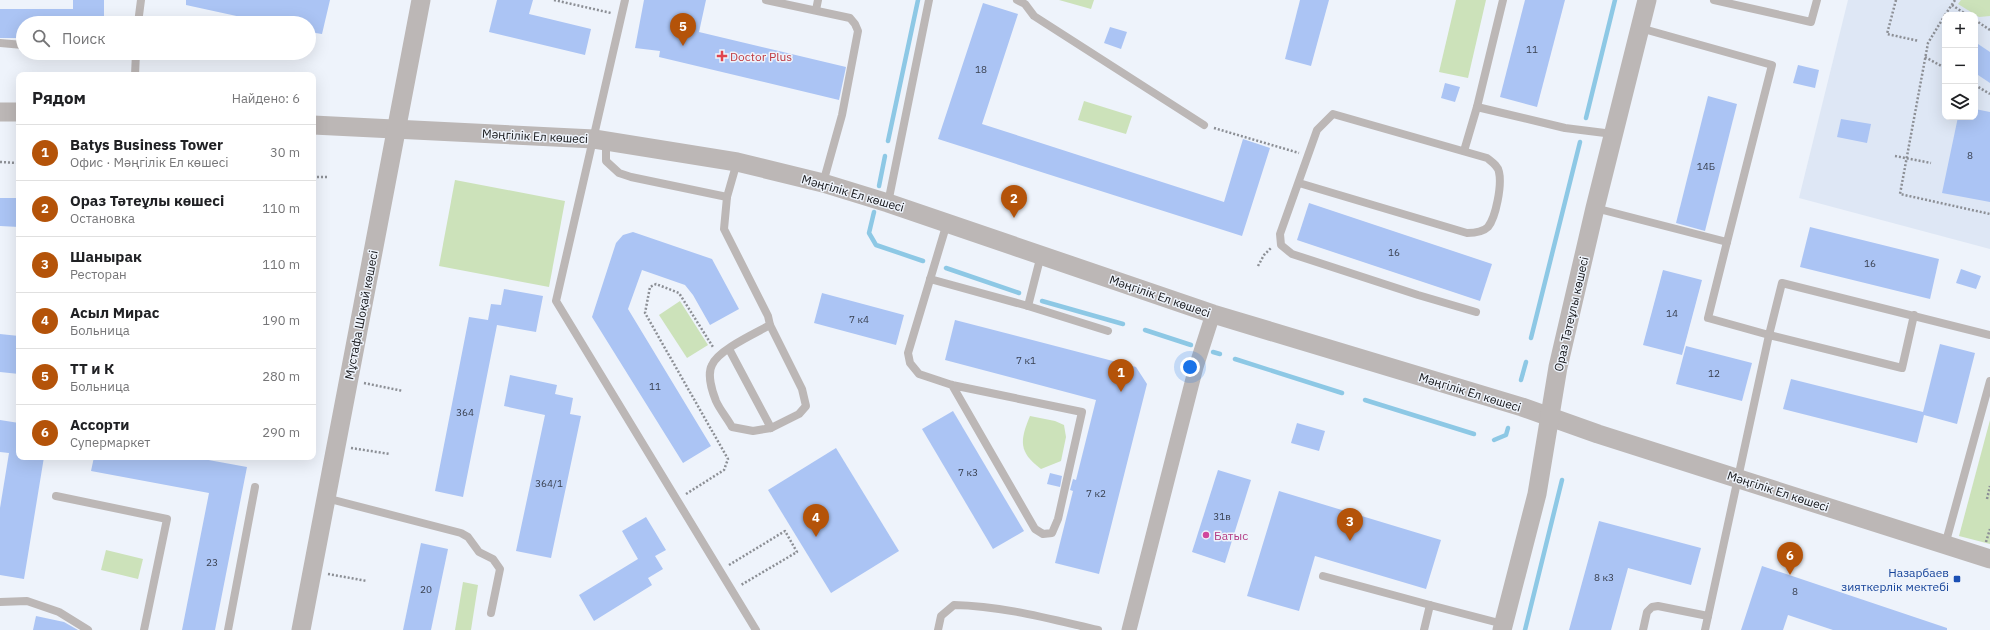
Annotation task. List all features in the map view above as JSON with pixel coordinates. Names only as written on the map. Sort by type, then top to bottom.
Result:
[{"type":"street","name":"Мұстафа Шоқай көшесі","points":[[301,630],[421,0]]},
{"type":"street","name":"Ораз Тәтеұлы көшесі","points":[[1503,627],[1537,494],[1558,367],[1595,208],[1647,0]]},
{"type":"street","points":[[0,112],[16,112]]},
{"type":"street","name":"Мәңгілік Ел көшесі","points":[[316,125],[600,140],[737,162],[823,183],[888,203],[1213,314],[1549,416],[1595,433],[1945,545],[1988,551]]},
{"type":"street","points":[[1129,630],[1196,367],[1213,314]]},
{"type":"lane","points":[[139,16],[141,0]]},
{"type":"lane","points":[[625,0],[621,15],[600,140],[556,301],[756,630]]},
{"type":"lane","points":[[766,0],[850,18],[858,31],[842,115],[823,183]]},
{"type":"lane","points":[[816,10],[818,0]]},
{"type":"lane","points":[[888,203],[929,0]]},
{"type":"lane","points":[[1017,0],[1025,4],[1034,16],[1204,125]]},
{"type":"lane","points":[[1464,150],[1477,107],[1503,0]]},
{"type":"lane","points":[[1714,0],[1811,22],[1816,0]]},
{"type":"lane","points":[[1640,28],[1772,65],[1708,318],[1769,335],[1902,368],[1914,315]]},
{"type":"lane","points":[[0,43],[16,44]]},
{"type":"lane","points":[[134,72],[135,60]]},
{"type":"lane","points":[[1477,107],[1565,128],[1613,134]]},
{"type":"lane","points":[[1299,184],[1467,234],[1478,232],[1487,228],[1493,217],[1499,193],[1499,172],[1496,165],[1488,158],[1333,114],[1317,130],[1280,234],[1281,245],[1292,254],[1418,295],[1476,312]]},
{"type":"lane","points":[[600,140],[606,161],[619,173],[631,177],[727,197]]},
{"type":"lane","points":[[737,162],[727,197],[724,229],[768,316],[770,325],[802,389],[806,406],[799,414],[771,428],[753,431],[732,427],[716,401],[710,377],[712,364],[719,356],[770,325]]},
{"type":"lane","points":[[1595,208],[1727,242]]},
{"type":"lane","points":[[947,223],[908,353],[910,364],[919,374],[952,385],[1082,412],[1058,519],[1052,533],[1043,534],[1035,529],[952,385]]},
{"type":"lane","points":[[1028,306],[1040,255]]},
{"type":"lane","points":[[930,279],[1028,306],[1108,331]]},
{"type":"lane","points":[[1704,630],[1739,479],[1769,335],[1782,283],[1990,335]]},
{"type":"lane","points":[[730,349],[771,428]]},
{"type":"lane","points":[[1945,545],[1990,381]]},
{"type":"lane","points":[[228,630],[255,487]]},
{"type":"lane","points":[[56,496],[167,519],[144,630]]},
{"type":"lane","points":[[326,498],[461,533],[468,537],[479,552],[493,559],[500,569],[491,613]]},
{"type":"lane","points":[[1323,576],[1430,605],[1503,627]]},
{"type":"lane","points":[[0,602],[27,601],[59,612],[88,630]]},
{"type":"lane","points":[[938,630],[941,616],[954,605],[982,606],[1029,614],[1098,630]]},
{"type":"lane","points":[[1424,630],[1430,605]]},
{"type":"lane","points":[[1643,630],[1647,612],[1652,607],[1658,606],[1708,616]]},
{"type":"path","points":[[554,0],[621,15]]},
{"type":"path","points":[[1896,0],[1887,34],[1919,41]]},
{"type":"path","points":[[1947,12],[1955,0]]},
{"type":"path","points":[[1952,5],[1962,12]]},
{"type":"path","points":[[1942,20],[1928,43],[1900,194],[1990,214]]},
{"type":"path","points":[[1978,22],[1990,30]]},
{"type":"path","points":[[1925,57],[1942,66]]},
{"type":"path","points":[[1978,87],[1990,94]]},
{"type":"path","points":[[1204,125],[1307,155]]},
{"type":"path","points":[[1895,156],[1931,163]]},
{"type":"path","points":[[0,162],[16,163]]},
{"type":"path","points":[[316,177],[327,177]]},
{"type":"path","points":[[1258,266],[1270,248],[1281,245]]},
{"type":"path","points":[[677,499],[724,470],[728,459],[645,313],[650,287],[656,284],[679,293],[719,356]]},
{"type":"path","points":[[348,380],[403,391]]},
{"type":"path","points":[[336,445],[390,454]]},
{"type":"path","points":[[1986,500],[1990,486]]},
{"type":"path","points":[[1988,551],[1990,529]]},
{"type":"path","points":[[720,570],[785,531],[798,552],[732,591]]},
{"type":"path","points":[[312,571],[367,581]]},
{"type":"shaded area","points":[[1848,0],[1990,0],[1990,249],[1799,198]]},
{"type":"green space","points":[[1059,0],[1094,0],[1091,9]]},
{"type":"green space","points":[[1456,0],[1486,0],[1468,78],[1439,72]]},
{"type":"green space","points":[[1961,0],[1990,0],[1990,16],[1979,17],[1978,12],[1971,12],[1958,4]]},
{"type":"green space","points":[[1084,101],[1132,116],[1126,134],[1078,120]]},
{"type":"green space","points":[[455,180],[565,201],[549,287],[439,266]]},
{"type":"green space","points":[[680,301],[708,345],[687,358],[659,315]]},
{"type":"green space","points":[[1030,416],[1055,421],[1064,425],[1066,437],[1061,461],[1041,469],[1028,457],[1023,445],[1023,439]]},
{"type":"green space","points":[[1990,420],[1990,544],[1959,536]]},
{"type":"green space","points":[[106,550],[143,559],[138,579],[101,570]]},
{"type":"green space","points":[[463,582],[478,585],[471,630],[455,630]]},
{"type":"building","points":[[73,0],[104,0],[104,16],[16,16],[16,38],[0,38],[0,9],[73,9]]},
{"type":"building","points":[[186,0],[330,0],[322,34],[316,33],[316,16],[237,16],[186,5]]},
{"type":"building","points":[[497,0],[533,0],[529,14],[591,29],[585,55],[489,32]]},
{"type":"building","points":[[644,0],[706,0],[699,32],[846,67],[839,100],[659,57],[660,51],[635,48]]},
{"type":"building","points":[[1300,0],[1329,0],[1311,66],[1285,59]]},
{"type":"building","points":[[1525,0],[1565,0],[1537,107],[1500,97]]},
{"type":"building","points":[[983,3],[1018,14],[982,124],[1224,202],[1243,139],[1270,148],[1242,236],[938,139]]},
{"type":"building","points":[[1110,27],[1127,32],[1121,49],[1104,43]]},
{"type":"building","points":[[1978,44],[1990,52],[1990,83],[1978,75]]},
{"type":"building","points":[[1798,65],[1819,70],[1815,88],[1793,83]]},
{"type":"building","points":[[1445,83],[1460,87],[1455,102],[1441,98]]},
{"type":"building","points":[[1708,96],[1737,104],[1705,231],[1676,223]]},
{"type":"building","points":[[1978,110],[1990,112],[1990,202],[1942,193],[1957,120],[1978,120]]},
{"type":"building","points":[[1841,119],[1871,124],[1867,143],[1837,137]]},
{"type":"building","points":[[0,198],[16,198],[16,227],[0,226]]},
{"type":"building","points":[[1309,203],[1492,264],[1480,301],[1297,240]]},
{"type":"building","points":[[1810,227],[1939,259],[1930,299],[1800,267]]},
{"type":"building","points":[[633,232],[712,259],[739,309],[710,325],[693,295],[685,285],[642,270],[628,309],[711,446],[683,463],[592,317],[616,243],[623,235]]},
{"type":"building","points":[[1961,269],[1981,276],[1976,289],[1956,283]]},
{"type":"building","points":[[1663,270],[1702,280],[1682,355],[1643,345]]},
{"type":"building","points":[[504,289],[543,296],[536,332],[497,325],[463,497],[435,491],[469,317],[488,320],[491,304],[501,305]]},
{"type":"building","points":[[822,293],[904,315],[896,345],[814,323]]},
{"type":"building","points":[[955,320],[1136,367],[1147,384],[1099,574],[1055,563],[1073,491],[1070,490],[1073,479],[1076,480],[1096,400],[945,360]]},
{"type":"building","points":[[0,334],[16,336],[16,374],[0,372]]},
{"type":"building","points":[[1940,344],[1975,353],[1957,424],[1924,415],[1917,443],[1783,409],[1791,379],[1923,412]]},
{"type":"building","points":[[1686,346],[1752,363],[1742,401],[1676,384]]},
{"type":"building","points":[[510,375],[557,385],[555,394],[573,398],[570,414],[581,416],[551,558],[516,551],[545,415],[504,406]]},
{"type":"building","points":[[953,411],[1024,531],[993,549],[922,429]]},
{"type":"building","points":[[0,420],[16,423],[16,460],[44,460],[24,579],[0,575],[0,508],[9,453],[0,452]]},
{"type":"building","points":[[1297,423],[1325,431],[1319,451],[1291,443]]},
{"type":"building","points":[[836,448],[899,551],[831,593],[768,490]]},
{"type":"building","points":[[93,460],[208,460],[247,467],[215,630],[182,630],[209,493],[91,471]]},
{"type":"building","points":[[1218,470],[1251,480],[1225,563],[1192,552]]},
{"type":"building","points":[[1050,473],[1062,476],[1060,487],[1047,484]]},
{"type":"building","points":[[1279,491],[1441,540],[1426,589],[1315,556],[1299,611],[1247,596]]},
{"type":"building","points":[[646,517],[666,550],[655,556],[663,569],[648,578],[652,585],[594,621],[579,595],[638,559],[622,531]]},
{"type":"building","points":[[1599,521],[1701,548],[1691,585],[1628,568],[1611,630],[1569,630]]},
{"type":"building","points":[[421,543],[448,549],[431,630],[403,630]]},
{"type":"building","points":[[1762,566],[1947,628],[1947,630],[1833,630],[1788,615],[1783,630],[1741,630]]},
{"type":"building","points":[[36,616],[64,622],[78,630],[33,630]]},
{"type":"waterway","points":[[888,141],[918,0]]},
{"type":"waterway","points":[[1586,118],[1615,0]]},
{"type":"waterway","points":[[1531,338],[1580,142]]},
{"type":"waterway","points":[[879,186],[885,156]]},
{"type":"waterway","points":[[874,212],[869,233],[876,245],[923,261]]},
{"type":"waterway","points":[[946,268],[1019,293]]},
{"type":"waterway","points":[[1042,301],[1123,324]]},
{"type":"waterway","points":[[1145,330],[1191,345]]},
{"type":"waterway","points":[[1213,352],[1220,354]]},
{"type":"waterway","points":[[1235,359],[1342,393]]},
{"type":"waterway","points":[[1521,380],[1526,362]]},
{"type":"waterway","points":[[1365,400],[1474,434]]},
{"type":"waterway","points":[[1494,440],[1506,435],[1508,428]]},
{"type":"waterway","points":[[1525,630],[1562,480]]},
{"type":"place","name":"ТТ и К","points":[[683,46]]},
{"type":"place","name":"Doctor Plus","points":[[722,56]]},
{"type":"place","name":"Ораз Тәтеұлы көшесі","points":[[1014,218]]},
{"type":"place","name":"Batys Business Tower","points":[[1121,392]]},
{"type":"place","name":"Батыс","points":[[1206,535]]},
{"type":"place","name":"Асыл Мирас","points":[[816,537]]},
{"type":"place","name":"Шанырак","points":[[1350,541]]},
{"type":"place","name":"Ассорти","points":[[1790,575]]},
{"type":"place","name":"Назарбаев зияткерлік мектебі","points":[[1957,579]]}]
